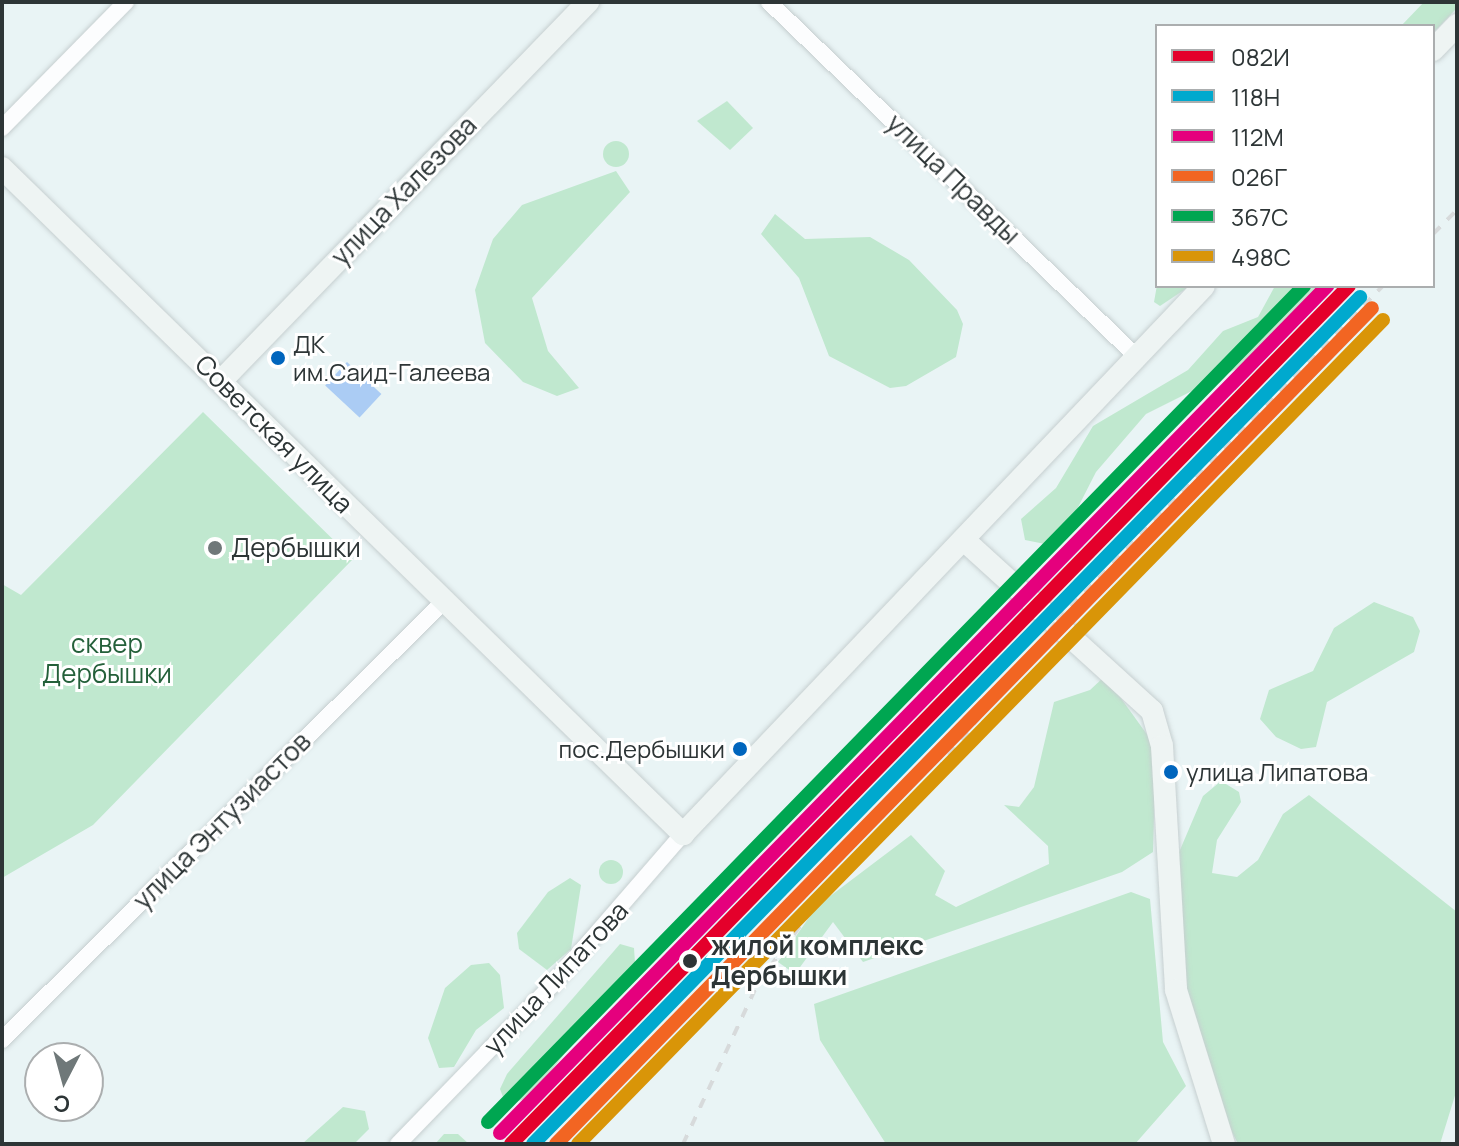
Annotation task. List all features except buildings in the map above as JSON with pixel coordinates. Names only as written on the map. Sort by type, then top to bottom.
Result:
[{"type":"street","points":[[2,128],[126,2]]},
{"type":"street","name":"улица Халезова","points":[[221,381],[588,2]]},
{"type":"street","name":"улица Правды","points":[[769,2],[1136,356]]},
{"type":"street","points":[[1435,48],[1457,25]]},
{"type":"street","name":"Советская улица","points":[[2,168],[683,834]]},
{"type":"street","name":"улица Липатова","points":[[398,1144],[552,985],[683,834],[1202,288]]},
{"type":"street","points":[[964,540],[1152,711],[1162,746],[1176,990],[1224,1144]]},
{"type":"street","name":"улица Энтузиастов","points":[[2,1040],[443,602]]},
{"type":"green space","points":[[1424,2],[1457,2],[1457,8],[1435,31],[1435,24],[1403,24]]},
{"type":"green space","points":[[727,101],[753,128],[730,150],[697,121]]},
{"type":"green space","points":[[616,141],[625,145],[629,154],[625,163],[616,167],[607,163],[603,154],[607,145]]},
{"type":"green space","points":[[616,171],[630,192],[532,298],[548,351],[579,388],[557,396],[523,382],[485,343],[475,290],[493,239],[522,205]]},
{"type":"green space","points":[[775,214],[805,239],[870,237],[909,260],[957,310],[963,324],[956,357],[906,386],[890,388],[829,356],[799,278],[761,234]]},
{"type":"green space","points":[[1156,288],[1187,288],[1160,306],[1154,302]]},
{"type":"green space","points":[[1274,288],[1325,288],[1252,361],[1146,414],[1096,472],[1071,521],[1045,544],[1025,540],[1021,519],[1056,488],[1093,426],[1188,370],[1223,331],[1258,317]]},
{"type":"green space","name":"сквер Дербышки","points":[[203,412],[353,559],[93,825],[2,878],[2,584],[21,595]]},
{"type":"green space","points":[[1374,602],[1413,617],[1420,631],[1414,652],[1327,702],[1316,747],[1301,749],[1276,737],[1260,719],[1269,690],[1313,671],[1334,628]]},
{"type":"green space","points":[[1105,676],[1156,747],[1153,852],[1122,872],[863,962],[833,922],[795,974],[778,962],[817,906],[911,835],[945,871],[935,895],[956,907],[1049,864],[1048,846],[1004,805],[1019,807],[1034,787],[1054,702],[1090,690]]},
{"type":"green space","points":[[1221,781],[1239,792],[1241,802],[1217,840],[1212,873],[1237,877],[1258,860],[1283,814],[1309,795],[1457,912],[1457,1089],[1440,1144],[1238,1144],[1205,1077],[1184,977],[1177,857],[1203,796]]},
{"type":"green space","points":[[611,860],[620,863],[623,872],[620,881],[611,884],[602,881],[599,872],[602,863]]},
{"type":"green space","points":[[570,878],[581,885],[571,949],[547,970],[519,949],[517,933],[548,892]]},
{"type":"green space","points":[[1131,892],[1150,899],[1163,1042],[1186,1086],[1135,1144],[886,1144],[820,1040],[814,1004]]},
{"type":"green space","points":[[620,944],[634,948],[635,963],[531,1097],[506,1105],[500,1089],[507,1074]]},
{"type":"green space","points":[[489,963],[500,975],[504,1008],[476,1030],[454,1067],[439,1068],[428,1038],[445,988],[471,965]]},
{"type":"green space","points":[[343,1107],[365,1111],[369,1129],[354,1144],[302,1144]]},
{"type":"green space","points":[[444,1134],[458,1134],[469,1144],[435,1144]]},
{"type":"water","points":[[347,362],[381,394],[360,417],[325,385]]},
{"type":"railway","points":[[1435,232],[1457,210]]},
{"type":"railway","points":[[683,1144],[758,983],[823,895],[911,802],[1057,621],[1381,288]]},
{"type":"railway","points":[[554,1144],[842,858]]},
{"type":"transit line","name":"367С","points":[[488,1122],[1302,288]]},
{"type":"transit line","name":"112М","points":[[500,1133],[1325,288]]},
{"type":"transit line","name":"082И","points":[[511,1144],[1347,288]]},
{"type":"transit line","name":"118Н","points":[[533,1144],[1360,297]]},
{"type":"transit line","name":"026Г","points":[[556,1144],[1372,308]]},
{"type":"transit line","name":"498С","points":[[578,1144],[1383,320]]},
{"type":"place","name":"ДК им.Саид-Галеева","points":[[278,358]]},
{"type":"place","name":"Дербышки","points":[[215,548]]},
{"type":"place","name":"пос.Дербышки","points":[[740,749]]},
{"type":"place","name":"улица Липатова","points":[[1171,772]]},
{"type":"place","name":"жилой комплекс Дербышки","points":[[690,961]]}]
